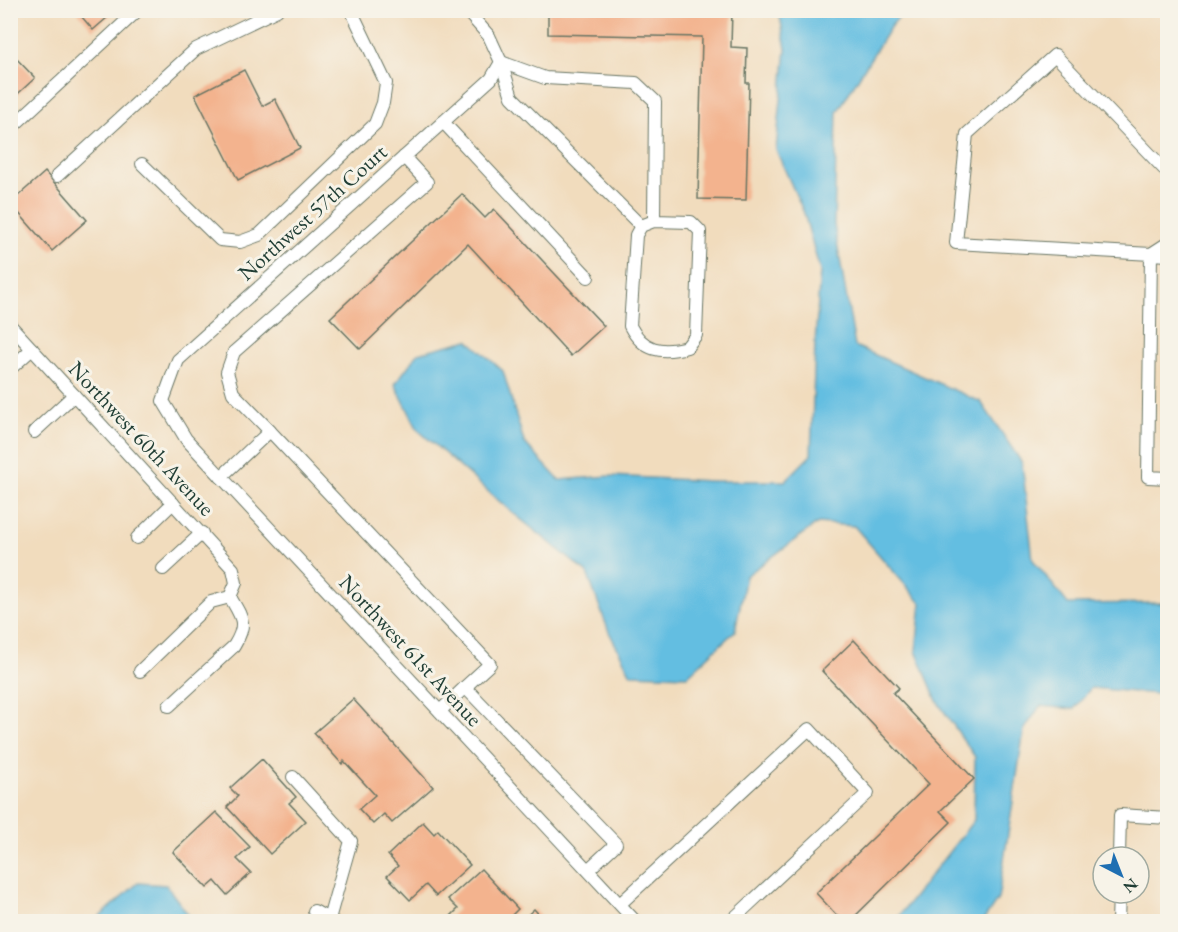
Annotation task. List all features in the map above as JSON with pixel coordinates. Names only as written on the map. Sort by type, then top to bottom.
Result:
[{"type":"lane","points":[[10,129],[138,10]]},
{"type":"lane","points":[[57,176],[196,49],[276,10]]},
{"type":"lane","points":[[142,164],[220,240],[240,242],[259,235],[375,124],[383,103],[386,83],[351,10]]},
{"type":"lane","points":[[466,10],[489,36],[501,62],[512,97],[641,226]]},
{"type":"lane","points":[[1167,172],[1056,55],[967,134],[956,243],[1167,255]]},
{"type":"lane","points":[[501,62],[545,78],[636,83],[646,90],[655,101],[654,221]]},
{"type":"lane","name":"Northwest 57th Court","points":[[164,401],[178,360],[491,79],[501,62]]},
{"type":"lane","points":[[443,122],[588,277]]},
{"type":"lane","points":[[404,157],[427,183],[234,352],[227,372],[233,393],[490,664],[440,711]]},
{"type":"lane","points":[[654,221],[691,222],[700,231],[696,335],[687,347],[672,351],[646,347],[636,338],[630,326],[636,235],[641,226],[654,221]]},
{"type":"lane","points":[[1151,254],[1167,243]]},
{"type":"lane","points":[[1151,254],[1148,477],[1167,478]]},
{"type":"lane","name":"Northwest 60th Avenue","points":[[10,325],[233,569],[236,583],[230,597]]},
{"type":"lane","points":[[10,369],[32,349]]},
{"type":"lane","points":[[34,432],[74,394]]},
{"type":"lane","name":"Northwest 61st Avenue","points":[[164,401],[186,439],[636,921]]},
{"type":"lane","points":[[221,477],[270,431]]},
{"type":"lane","points":[[137,537],[173,503]]},
{"type":"lane","points":[[163,568],[202,533]]},
{"type":"lane","points":[[140,671],[211,602],[230,597],[242,618],[241,634],[234,646],[170,706]]},
{"type":"lane","points":[[465,687],[616,844],[588,870]]},
{"type":"lane","points":[[620,904],[809,729],[868,793],[730,921]]},
{"type":"lane","points":[[293,777],[351,841],[332,920],[314,911]]},
{"type":"lane","points":[[1119,845],[1120,815],[1167,818]]},
{"type":"lane","points":[[1118,921],[1119,905]]},
{"type":"water","points":[[779,11],[905,11],[891,26],[837,112],[834,225],[855,346],[981,402],[1022,463],[1033,560],[1068,604],[1167,603],[1167,695],[1091,688],[1074,709],[1040,706],[1024,730],[998,899],[983,921],[895,921],[974,820],[975,757],[937,701],[916,651],[921,603],[854,526],[818,523],[746,576],[735,631],[687,676],[631,674],[609,632],[587,573],[507,508],[418,430],[395,384],[418,353],[468,340],[503,371],[524,442],[559,480],[610,476],[711,481],[785,481],[811,455],[820,271],[804,213],[776,150],[786,49]]},
{"type":"water","points":[[138,883],[166,885],[193,921],[95,921]]},
{"type":"building","points":[[76,10],[116,10],[93,30]]},
{"type":"building","points":[[548,10],[732,10],[731,47],[747,48],[746,83],[749,83],[746,200],[698,199],[702,37],[548,34]]},
{"type":"building","points":[[13,55],[35,78],[10,101],[10,57]]},
{"type":"building","points":[[244,70],[262,106],[275,99],[300,148],[238,180],[195,95]]},
{"type":"building","points":[[45,172],[87,220],[52,251],[10,203]]},
{"type":"building","points":[[462,194],[485,218],[494,209],[604,326],[571,356],[468,244],[360,349],[330,318]]},
{"type":"building","points":[[854,640],[899,688],[893,693],[974,779],[940,811],[951,822],[849,922],[843,922],[816,893],[929,784],[822,671]]},
{"type":"building","points":[[353,699],[433,787],[392,823],[384,814],[373,824],[359,809],[375,795],[314,733]]},
{"type":"building","points":[[262,759],[296,797],[289,803],[306,821],[270,854],[227,807],[238,796],[230,788]]},
{"type":"building","points":[[216,812],[250,847],[237,859],[251,873],[227,895],[215,881],[207,888],[173,852]]},
{"type":"building","points":[[423,822],[434,834],[438,830],[470,865],[436,896],[426,885],[410,900],[387,876],[398,866],[388,855]]},
{"type":"building","points":[[481,869],[518,909],[505,922],[445,922],[458,909],[448,899]]},
{"type":"building","points":[[534,909],[546,922],[520,922]]}]
